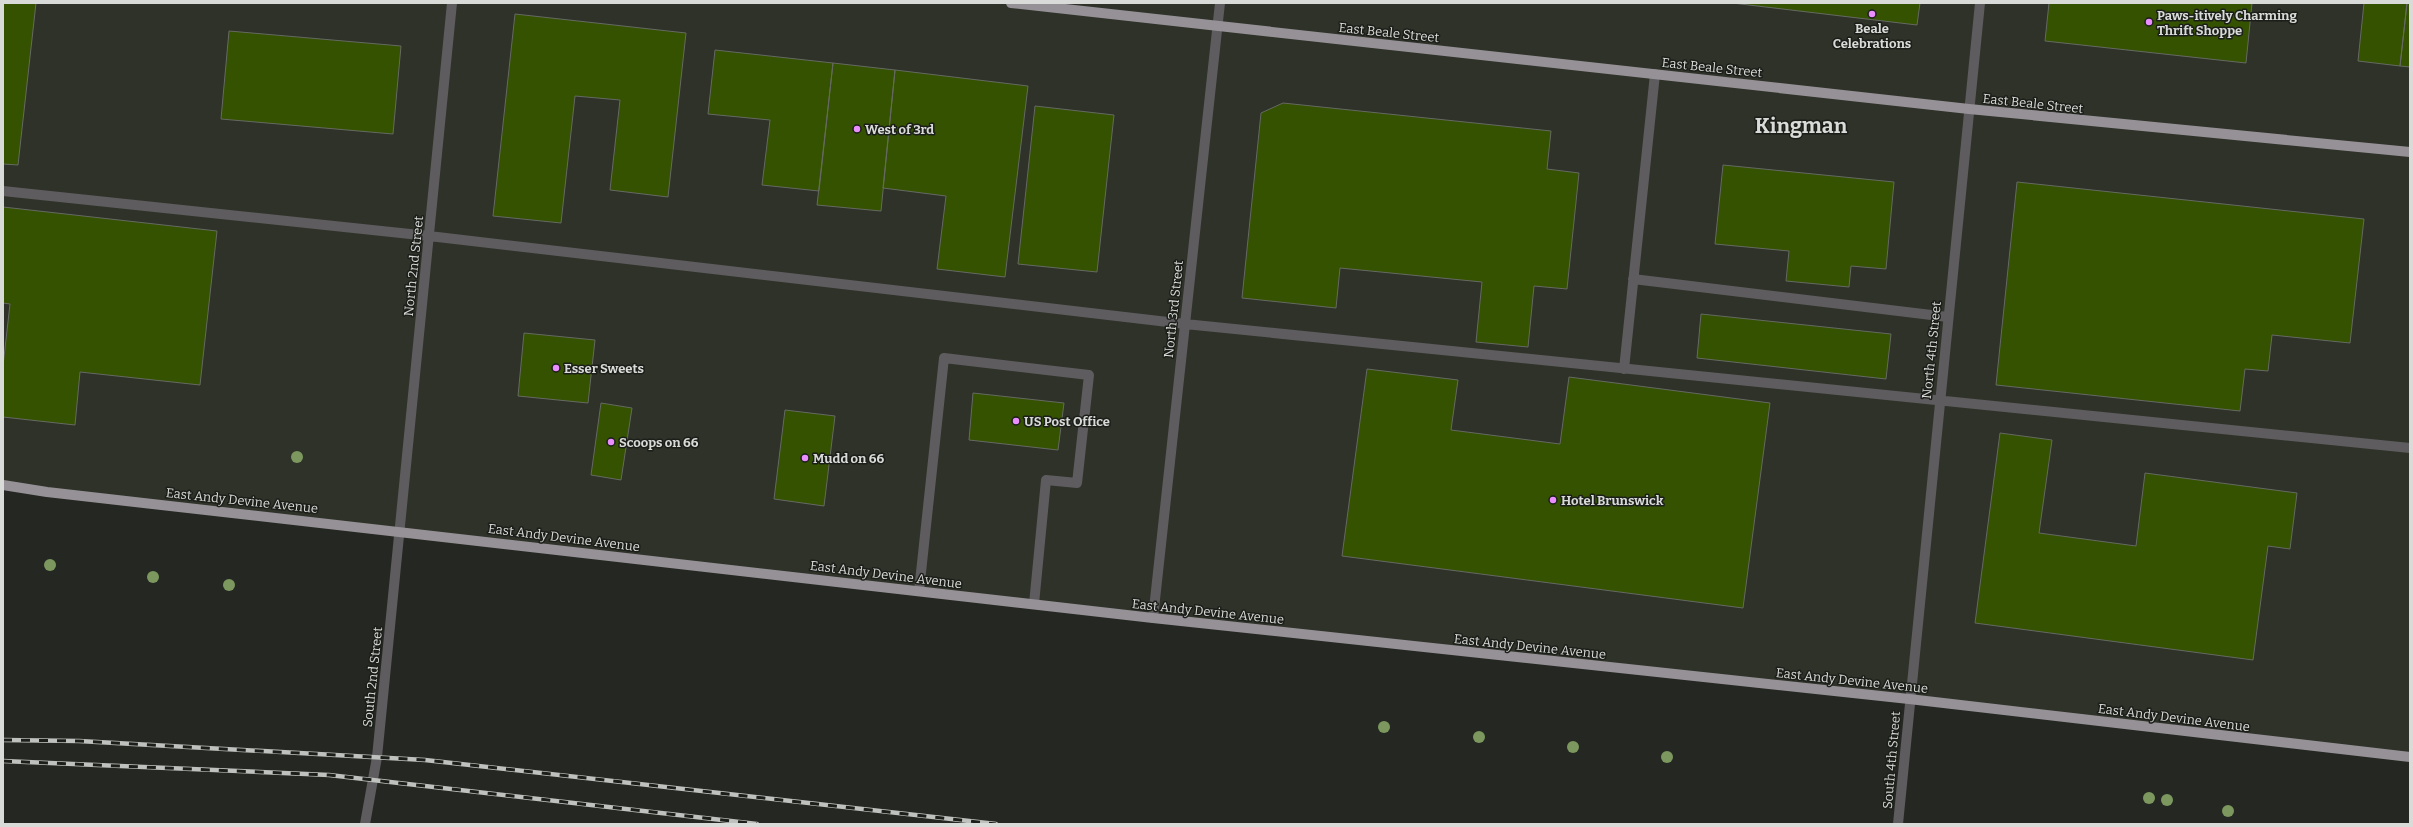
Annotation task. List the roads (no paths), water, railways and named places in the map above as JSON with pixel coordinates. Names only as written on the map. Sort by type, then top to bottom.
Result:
[{"type":"main road","name":"East Beale Street","points":[[1015,3],[1969,109],[2410,152]]},
{"type":"main road","name":"East Andy Devine Avenue","points":[[3,485],[47,492],[1153,618],[1909,699],[2410,757]]},
{"type":"street","name":"North 2nd Street","points":[[400,532],[452,3]]},
{"type":"street","name":"North 3rd Street","points":[[1153,618],[1220,3]]},
{"type":"street","name":"North 4th Street","points":[[1909,699],[1980,3]]},
{"type":"street","points":[[1624,369],[1655,74]]},
{"type":"street","points":[[3,191],[429,236],[1185,324],[2410,448]]},
{"type":"street","points":[[1634,279],[1948,317]]},
{"type":"street","points":[[919,591],[944,358],[1089,374],[1077,482],[1046,480],[1034,604]]},
{"type":"street","name":"South 2nd Street","points":[[365,824],[377,757],[400,532]]},
{"type":"street","name":"South 4th Street","points":[[1898,824],[1909,699]]},
{"type":"railway","points":[[3,740],[79,741],[425,760],[996,824]]},
{"type":"railway","points":[[3,761],[329,775],[757,824]]},
{"type":"place","name":"Beale Celebrations","points":[[1872,14]]},
{"type":"place","name":"Paws-itively Charming Thrift Shoppe","points":[[2149,22]]},
{"type":"place","name":"West of 3rd","points":[[857,129]]},
{"type":"place","name":"Esser Sweets","points":[[556,368]]},
{"type":"place","name":"US Post Office","points":[[1016,421]]},
{"type":"place","name":"Scoops on 66","points":[[611,442]]},
{"type":"place","name":"Mudd on 66","points":[[805,458]]},
{"type":"place","name":"Hotel Brunswick","points":[[1553,500]]},
{"type":"district","name":"Kingman","points":[[1801,126]]}]
